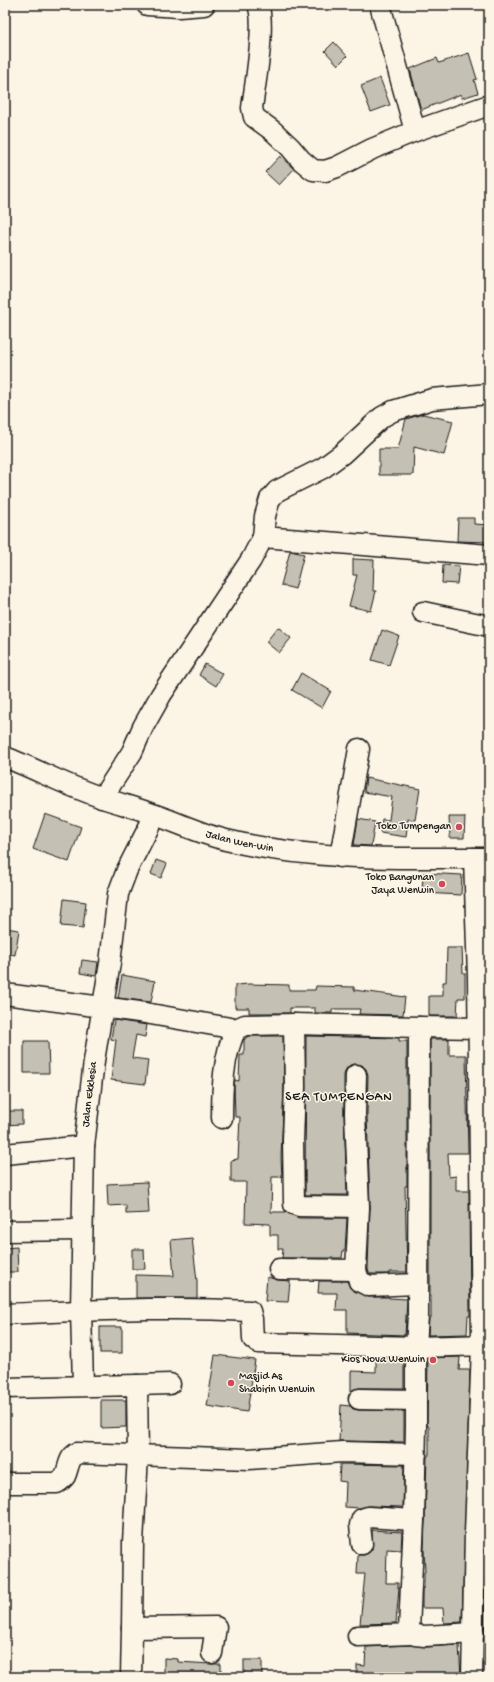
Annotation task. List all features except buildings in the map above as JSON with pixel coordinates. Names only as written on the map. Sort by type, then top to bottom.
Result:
[{"type":"street","points":[[147,5],[178,7],[204,5]]},
{"type":"street","points":[[258,5],[260,10],[260,29],[252,108],[254,117],[273,131],[313,170],[337,168],[372,148],[489,105]]},
{"type":"street","points":[[380,5],[415,131]]},
{"type":"street","points":[[102,798],[132,752],[143,727],[161,695],[251,560],[263,537],[265,516],[270,499],[277,491],[323,468],[342,454],[382,417],[393,411],[432,399],[489,394]]},
{"type":"street","points":[[263,537],[489,555]]},
{"type":"street","points":[[423,612],[489,626]]},
{"type":"street","points":[[340,857],[359,749]]},
{"type":"street","name":"Jalan Wen-Win","points":[[5,757],[102,798],[155,815],[193,830],[227,840],[269,848],[340,857],[409,859],[481,858]]},
{"type":"street","name":"Jalan Ekklesia","points":[[83,1385],[81,1310],[84,1146],[94,1061],[103,1008],[118,894],[127,870],[155,815]]},
{"type":"street","points":[[472,1677],[474,1633],[481,1601],[486,1346],[484,1093],[478,1028],[481,858]]},
{"type":"street","points":[[5,994],[139,1012],[236,1029],[245,1025],[294,1024],[478,1028]]},
{"type":"street","points":[[294,1024],[294,1204],[299,1206],[359,1207]]},
{"type":"street","points":[[411,1634],[409,1630],[416,1454],[416,1347],[418,1315],[418,1027]]},
{"type":"street","points":[[222,1118],[224,1081],[228,1055],[232,1037],[236,1029]]},
{"type":"street","points":[[356,1075],[355,1114],[359,1207],[356,1270],[359,1281],[369,1286],[417,1284]]},
{"type":"street","points":[[5,1154],[84,1146]]},
{"type":"street","points":[[5,1231],[82,1230]]},
{"type":"street","points":[[278,1269],[356,1270]]},
{"type":"street","points":[[5,1314],[81,1310],[205,1309],[250,1312],[252,1319],[253,1339],[258,1343],[416,1347],[486,1346]]},
{"type":"street","points":[[5,1388],[170,1384]]},
{"type":"street","points":[[131,1677],[133,1542],[138,1456],[137,1385]]},
{"type":"street","points":[[360,1399],[416,1400]]},
{"type":"street","points":[[5,1484],[57,1483],[64,1477],[69,1461],[73,1455],[77,1453],[249,1459],[342,1452],[416,1454]]},
{"type":"street","points":[[362,1544],[360,1525],[362,1519],[368,1517],[414,1520]]},
{"type":"street","points":[[132,1628],[216,1627],[212,1653]]},
{"type":"street","points":[[358,1636],[411,1634],[425,1636],[474,1633]]},
{"type":"place","name":"Toko Tumpengan","points":[[459,827]]},
{"type":"place","name":"Toko Bangunan Jaya Wenwin","points":[[442,884]]},
{"type":"place","name":"Kios Nova Wenwin","points":[[433,1360]]},
{"type":"place","name":"Masjid As Shabirin Wenwin","points":[[231,1383]]},
{"type":"district","name":"SEA TUMPENGAN","points":[[339,1097]]}]
